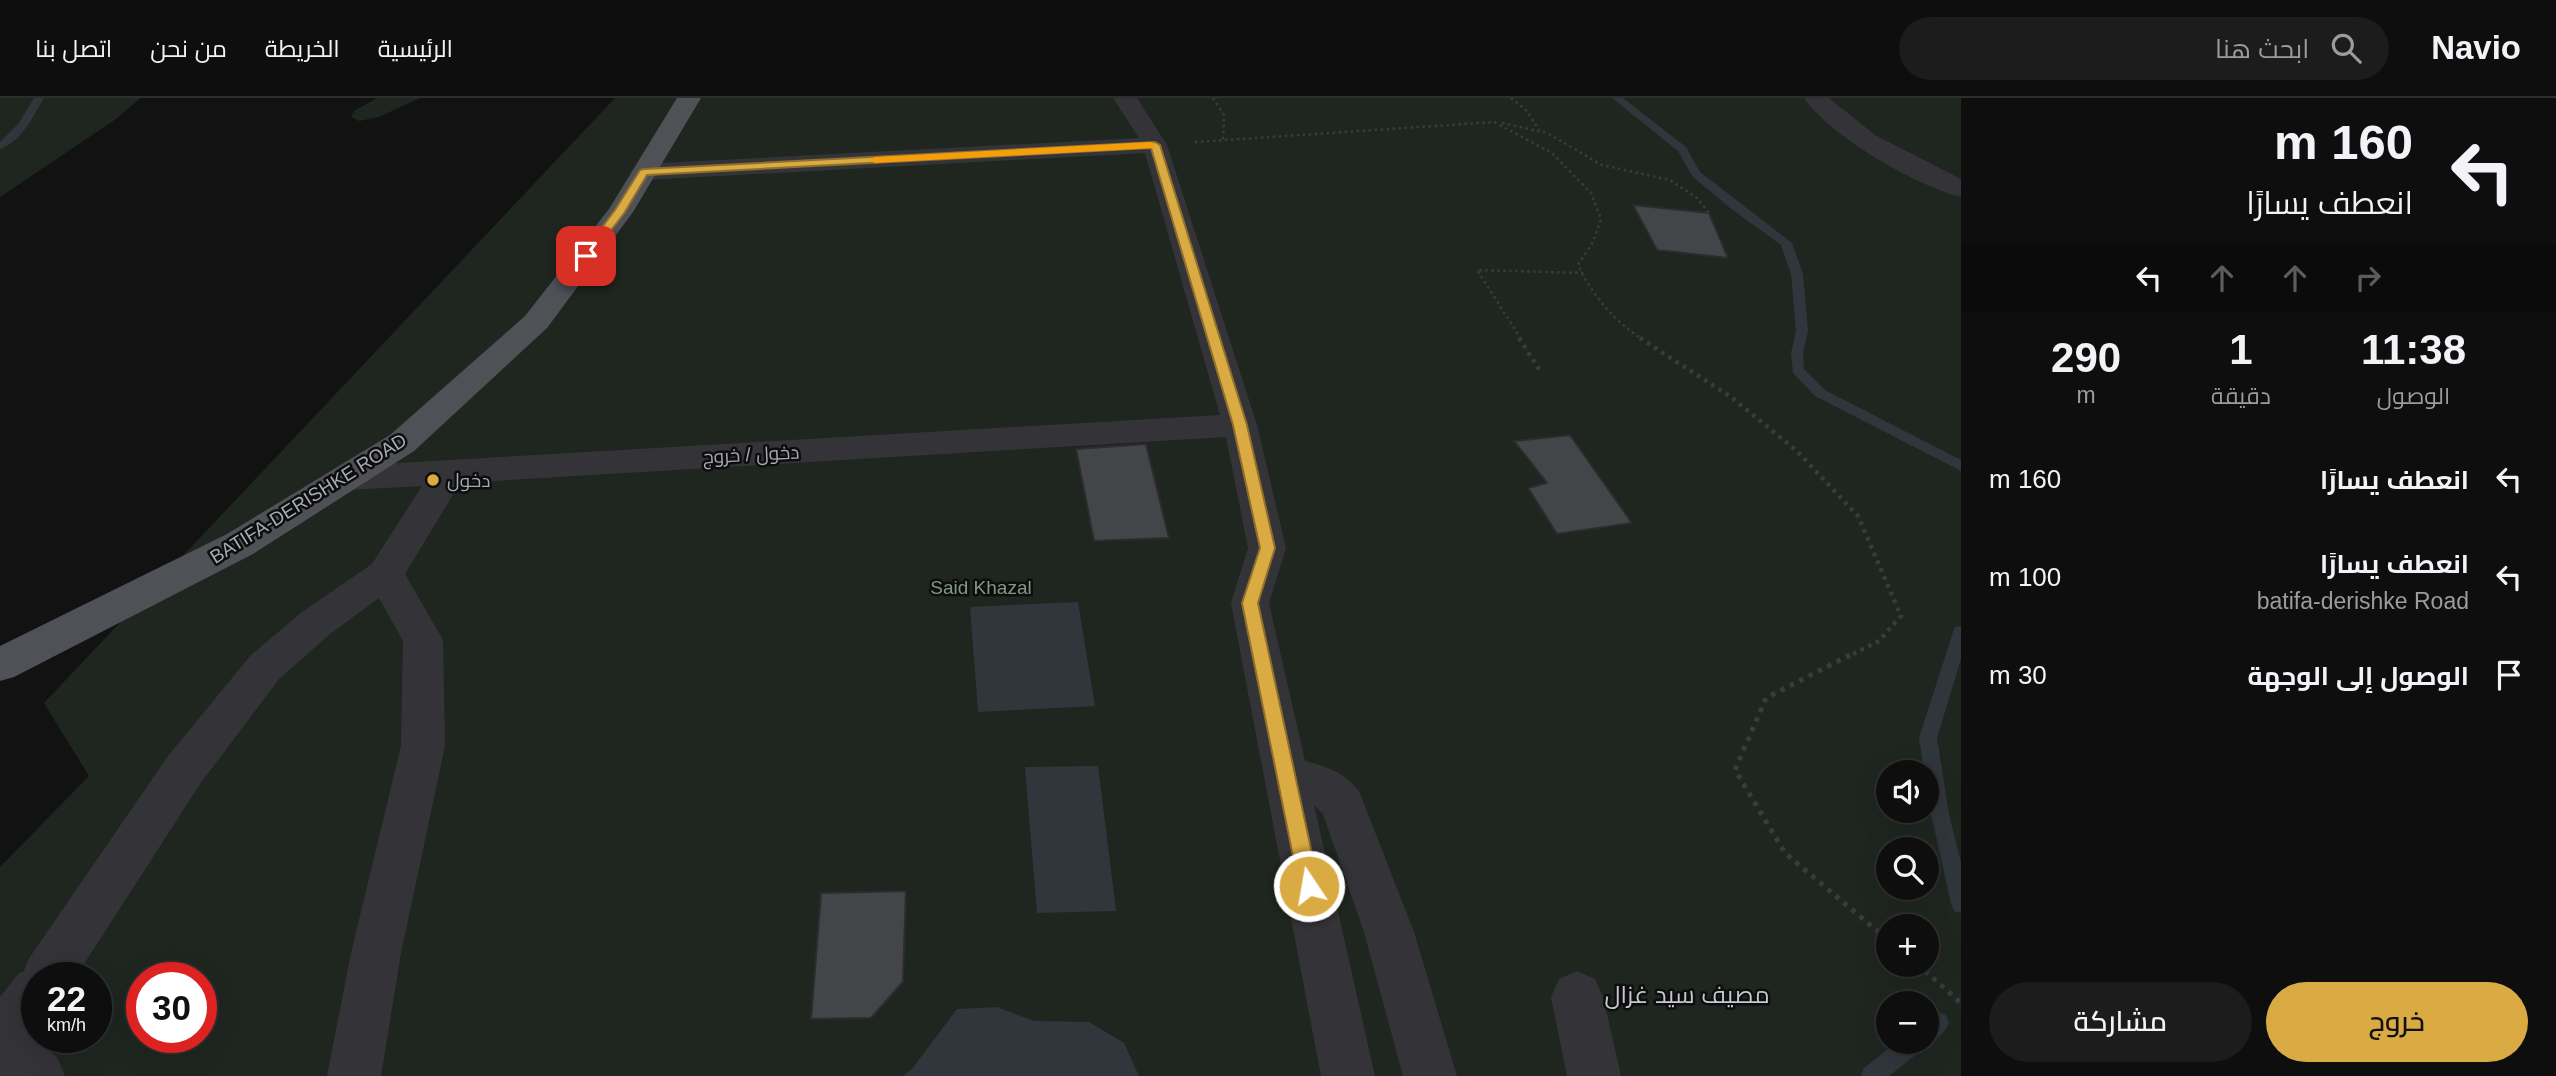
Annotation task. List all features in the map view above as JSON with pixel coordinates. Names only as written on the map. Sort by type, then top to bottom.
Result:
[{"type":"main road","name":"BATIFA-DERISHKE ROAD","points":[[0,665],[240,544],[402,443],[536,322],[620,212],[689,98]]},
{"type":"street","points":[[1125,98],[1155,145],[1240,425],[1267,548],[1250,603],[1348,1076]]},
{"type":"street","points":[[1816,98],[1841,124],[1865,142],[1961,189]]},
{"type":"street","points":[[644,172],[1155,145]]},
{"type":"street","name":"دخول / خروج","points":[[347,478],[1240,425]]},
{"type":"street","points":[[57,962],[184,770],[265,667],[316,623],[385,574],[449,472]]},
{"type":"street","points":[[354,1076],[376,953],[423,746],[423,640],[385,574]]},
{"type":"street","points":[[1286,777],[1316,783],[1334,793],[1343,805],[1389,932],[1430,1076]]},
{"type":"street","points":[[1577,997],[1594,1076]]},
{"type":"street","points":[[0,1039],[21,1012]]},
{"type":"street","points":[[0,1045],[38,1076]]},
{"type":"path","points":[[1213,98],[1224,115],[1223,140]]},
{"type":"path","points":[[1511,98],[1527,111],[1539,131]]},
{"type":"path","points":[[1155,145],[1494,122],[1547,133],[1602,165],[1670,180],[1697,198],[1709,213]]},
{"type":"path","points":[[1494,122],[1552,153],[1591,193],[1601,219],[1593,242],[1578,265],[1591,292],[1630,332],[1682,363],[1797,451],[1858,516],[1901,615],[1879,641],[1766,698],[1735,770],[1785,853],[1876,930]]},
{"type":"path","points":[[1541,372],[1477,270],[1584,273]]},
{"type":"path","points":[[1932,977],[1961,1003]]},
{"type":"green space","points":[[0,98],[141,98],[116,119],[0,197]]},
{"type":"green space","points":[[377,98],[420,98],[379,117],[359,121],[351,117],[354,111]]},
{"type":"green space","name":"Said Khazal","points":[[615,98],[1961,98],[1961,1076],[0,1076],[0,867],[89,776],[44,703]]},
{"type":"shaded area","points":[[1078,602],[1095,706],[978,712],[970,607]]},
{"type":"shaded area","points":[[1098,766],[1116,911],[1037,913],[1025,767]]},
{"type":"shaded area","points":[[997,1007],[1034,1021],[1089,1022],[1124,1043],[1139,1076],[902,1076],[912,1069],[957,1009]]},
{"type":"building","points":[[1633,205],[1709,213],[1728,258],[1657,250]]},
{"type":"building","points":[[1570,435],[1632,523],[1557,534],[1528,488],[1547,483],[1514,441]]},
{"type":"building","points":[[1146,444],[1169,538],[1094,541],[1076,449]]},
{"type":"building","points":[[906,891],[903,982],[871,1018],[811,1019],[821,893]]},
{"type":"waterway","points":[[0,146],[18,131],[39,98]]},
{"type":"waterway","points":[[1617,98],[1682,149],[1696,174],[1734,206],[1786,243],[1797,274],[1802,331],[1797,353],[1798,370],[1820,393],[1961,466]]},
{"type":"waterway","points":[[1961,632],[1928,738],[1940,814],[1961,904]]},
{"type":"waterway","points":[[1872,1076],[1899,1054]]},
{"type":"slow traffic","points":[[875,160],[1150,145]]},
{"type":"place","name":"دخول","points":[[433,480]]},
{"type":"district","name":"مصيف سيد غزال","points":[[1687,995]]},
{"type":"route","points":[[586,256],[620,212],[644,172],[1155,145],[1240,425],[1267,548],[1250,603],[1309,886]]}]
